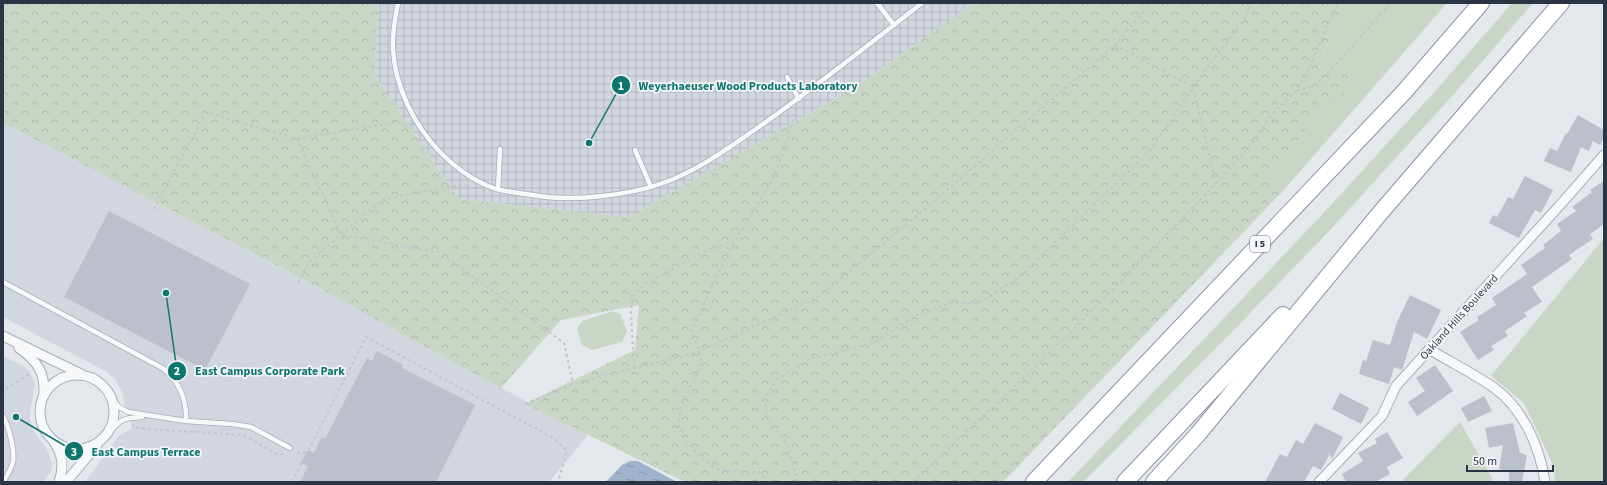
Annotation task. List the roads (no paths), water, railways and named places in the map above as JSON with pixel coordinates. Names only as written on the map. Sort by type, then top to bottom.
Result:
[{"type":"highway","name":"I 5","points":[[1034,482],[1404,92],[1481,3]]},
{"type":"highway","points":[[1154,482],[1198,434],[1381,212],[1561,3]]},
{"type":"highway","points":[[1125,482],[1381,212]]},
{"type":"street","name":"Oakland Hills Boulevard","points":[[1319,482],[1382,416],[1396,386],[1604,155]]},
{"type":"street","points":[[4,337],[85,376],[97,380],[106,388],[112,399],[115,411],[113,423],[108,434],[66,482]]},
{"type":"street","points":[[4,337],[25,352],[39,368],[45,382],[44,395],[40,407],[40,420],[45,431],[60,451],[62,458],[62,474],[60,482]]},
{"type":"street","points":[[1429,349],[1493,387],[1513,405],[1526,425],[1534,442],[1541,461],[1545,482]]},
{"type":"street","points":[[44,395],[51,385],[61,378],[73,375],[85,376]]},
{"type":"street","points":[[53,441],[64,447],[76,450],[88,448],[99,443]]},
{"type":"lane","points":[[398,3],[392,48],[396,72],[399,85],[421,130],[432,144],[462,171],[481,182],[498,189],[552,199],[610,195],[651,187],[693,170],[799,99],[922,3]]},
{"type":"lane","points":[[877,3],[894,25]]},
{"type":"lane","points":[[787,77],[799,99]]},
{"type":"lane","points":[[498,189],[500,149]]},
{"type":"lane","points":[[635,150],[651,187]]},
{"type":"lane","points":[[3,282],[164,369],[181,389],[186,406],[186,421]]},
{"type":"lane","points":[[112,399],[124,410],[152,417]]},
{"type":"lane","points":[[3,416],[8,425],[13,457],[10,470],[3,482]]},
{"type":"lane","points":[[108,434],[120,421],[133,417],[152,417],[232,424],[251,427],[289,451]]},
{"type":"water","points":[[630,461],[638,461],[677,482],[606,482],[622,465]]},
{"type":"place","name":"Weyerhaeuser Wood Products Laboratory","points":[[589,143]]},
{"type":"place","name":"East Campus Corporate Park","points":[[166,293]]},
{"type":"place","name":"East Campus Terrace","points":[[16,417]]}]
